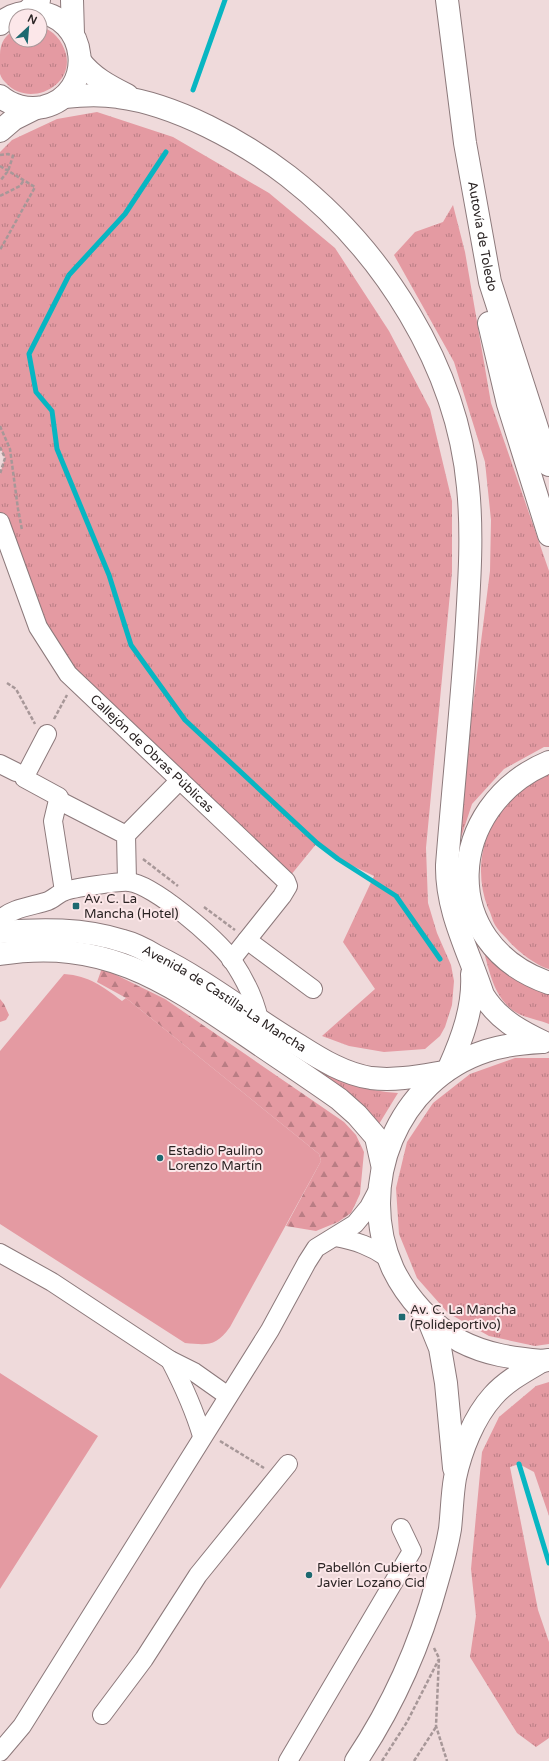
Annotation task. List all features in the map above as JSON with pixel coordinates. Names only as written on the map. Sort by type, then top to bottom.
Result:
[{"type":"main road","points":[[0,96],[20,107],[36,108],[51,105],[64,97],[73,86],[78,74],[80,61],[78,47],[73,34],[72,0]]},
{"type":"main road","name":"Autovía de Toledo","points":[[447,0],[465,143],[490,282],[549,465]]},
{"type":"main road","points":[[48,15],[64,24],[73,34]]},
{"type":"main road","points":[[80,61],[89,72],[113,88],[150,105],[202,124],[242,145],[278,169],[324,206],[347,230],[384,275],[407,309],[426,343],[443,386],[457,431],[468,485],[471,546],[464,670],[446,882],[452,911],[472,961],[483,995],[490,1006],[504,1021],[516,1029],[546,1043]]},
{"type":"main road","points":[[64,97],[94,95],[120,97],[150,105]]},
{"type":"main road","points":[[0,131],[14,119],[36,108]]},
{"type":"main road","points":[[490,282],[486,308],[489,323],[508,404],[549,535]]},
{"type":"main road","points":[[549,762],[534,768],[504,789],[483,818],[472,845],[467,871],[469,896],[477,921],[486,939],[502,957],[518,969],[549,983]]},
{"type":"main road","name":"Avenida de Castilla-La Mancha","points":[[0,932],[47,930],[68,931],[101,935],[124,941],[171,963],[196,977],[258,1020],[323,1060],[343,1070],[371,1078],[397,1079],[446,1070]]},
{"type":"main road","name":"Avenida de Castilla-La Mancha","points":[[0,954],[19,951],[60,951],[93,955],[128,965],[159,979],[218,1016],[339,1100],[357,1115],[376,1137],[382,1164]]},
{"type":"main road","points":[[446,1070],[460,1045],[470,1004],[472,993],[472,961]]},
{"type":"main road","points":[[546,1043],[524,1043],[491,1049],[466,1059],[446,1070],[422,1091],[405,1113],[391,1138],[382,1164],[378,1190],[378,1213],[388,1258],[398,1279],[411,1298],[426,1315],[460,1341],[500,1356],[546,1360]]},
{"type":"main road","points":[[356,1761],[389,1706],[423,1627],[444,1556],[450,1528],[455,1477],[446,1383],[440,1348],[426,1315]]},
{"type":"main road","points":[[455,1477],[466,1442],[481,1411],[494,1395],[516,1376],[546,1360]]},
{"type":"street","name":"Callejón de Obras Públicas","points":[[0,522],[38,627],[68,674],[286,881],[288,886],[282,896],[231,960]]},
{"type":"street","points":[[42,730],[24,778],[59,797],[53,821],[64,892]]},
{"type":"street","points":[[0,764],[16,772]]},
{"type":"street","points":[[127,881],[126,836],[180,780]]},
{"type":"street","points":[[58,800],[126,836]]},
{"type":"street","points":[[0,920],[3,916],[26,907],[49,901],[64,892],[127,881],[139,883],[154,891],[185,915],[231,960],[253,998],[258,1020]]},
{"type":"street","points":[[247,940],[313,989]]},
{"type":"street","points":[[0,1752],[22,1726],[202,1436],[270,1330],[287,1296],[316,1248],[355,1224],[369,1207],[378,1190]]},
{"type":"street","points":[[335,1237],[356,1241],[373,1247],[388,1258]]},
{"type":"street","points":[[0,1253],[52,1282],[170,1360],[194,1372],[228,1396]]},
{"type":"street","points":[[170,1360],[188,1396],[202,1436]]},
{"type":"street","points":[[102,1715],[144,1659],[198,1575],[283,1470]]},
{"type":"street","points":[[288,1761],[412,1551],[401,1528]]},
{"type":"path","points":[[0,155],[8,154],[13,156],[8,171],[0,181]]},
{"type":"path","points":[[0,166],[35,187],[0,250]]},
{"type":"path","points":[[0,196],[20,186],[24,180]]},
{"type":"path","points":[[0,426],[10,449],[18,509],[23,532]]},
{"type":"path","points":[[0,447],[5,458],[0,474]]},
{"type":"path","points":[[7,683],[16,689],[42,730],[75,680]]},
{"type":"path","points":[[220,1441],[283,1470]]},
{"type":"path","points":[[423,1627],[439,1658],[436,1726],[447,1761]]},
{"type":"path","points":[[382,1761],[407,1722],[439,1658]]},
{"type":"path","points":[[414,1761],[436,1726]]},
{"type":"green space","points":[[48,30],[53,33],[62,44],[66,54],[67,66],[63,76],[57,84],[48,90],[27,94],[16,91],[7,84],[0,74],[1,47],[8,35],[8,48],[48,48]]},
{"type":"green space","points":[[97,112],[173,137],[269,193],[335,248],[389,331],[430,409],[452,501],[452,572],[426,848],[428,903],[437,933],[451,965],[454,981],[452,1005],[445,1027],[440,1036],[425,1049],[384,1052],[349,1046],[322,1036],[375,989],[343,942],[374,876],[338,859],[317,843],[286,881],[68,674],[0,522],[0,474],[5,458],[0,447],[0,152],[12,140],[57,119]]},
{"type":"green space","points":[[453,205],[465,252],[491,403],[549,571],[549,747],[544,747],[504,769],[472,804],[457,850],[463,783],[490,571],[491,520],[485,462],[454,362],[394,255],[415,232],[443,222]]},
{"type":"green space","points":[[549,774],[549,969],[532,961],[511,943],[496,927],[482,888],[481,867],[484,847],[490,828],[500,811],[514,796],[530,783]]},
{"type":"green space","points":[[484,952],[505,968],[549,990],[549,1024],[517,1013],[503,1001],[494,986]]},
{"type":"green space","points":[[102,968],[165,999],[344,1122],[356,1135],[364,1152],[360,1194],[351,1213],[338,1222],[316,1231],[286,1226],[321,1161],[319,1154],[126,998],[97,982]]},
{"type":"green space","name":"Estadio Paulino Lorenzo Martín","points":[[64,974],[89,979],[102,986],[122,1001],[126,998],[319,1154],[321,1161],[230,1327],[225,1334],[215,1341],[205,1344],[185,1343],[0,1224],[0,1051]]},
{"type":"green space","points":[[0,999],[9,1015],[6,1020],[0,1022]]},
{"type":"green space","points":[[515,1058],[549,1058],[549,1344],[535,1346],[489,1336],[448,1313],[417,1278],[399,1234],[396,1188],[407,1142],[433,1103],[470,1074]]},
{"type":"green space","points":[[314,1066],[334,1077],[354,1085],[398,1093],[379,1124],[359,1105],[311,1070]]},
{"type":"green space","points":[[0,1373],[98,1436],[0,1589]]},
{"type":"green space","points":[[549,1382],[549,1516],[534,1472],[519,1464],[510,1467],[538,1610],[549,1642],[549,1738],[536,1747],[517,1733],[470,1657],[476,1616],[471,1569],[482,1452],[499,1417],[536,1386]]},
{"type":"waterway","points":[[193,90],[225,0]]},
{"type":"waterway","points":[[166,152],[125,214],[69,275],[29,354],[36,392],[52,411],[57,449],[109,575],[131,645],[185,720],[317,843],[338,859],[396,896],[440,959]]},
{"type":"waterway","points":[[519,1464],[549,1563]]},
{"type":"place","name":"Av. C. La Mancha (Hotel)","points":[[76,906]]},
{"type":"place","name":"Estadio Paulino Lorenzo Martín","points":[[160,1158]]},
{"type":"place","name":"Av. C. La Mancha (Polideportivo)","points":[[402,1317]]},
{"type":"place","name":"Pabellón Cubierto Javier Lozano Cid","points":[[309,1575]]}]
